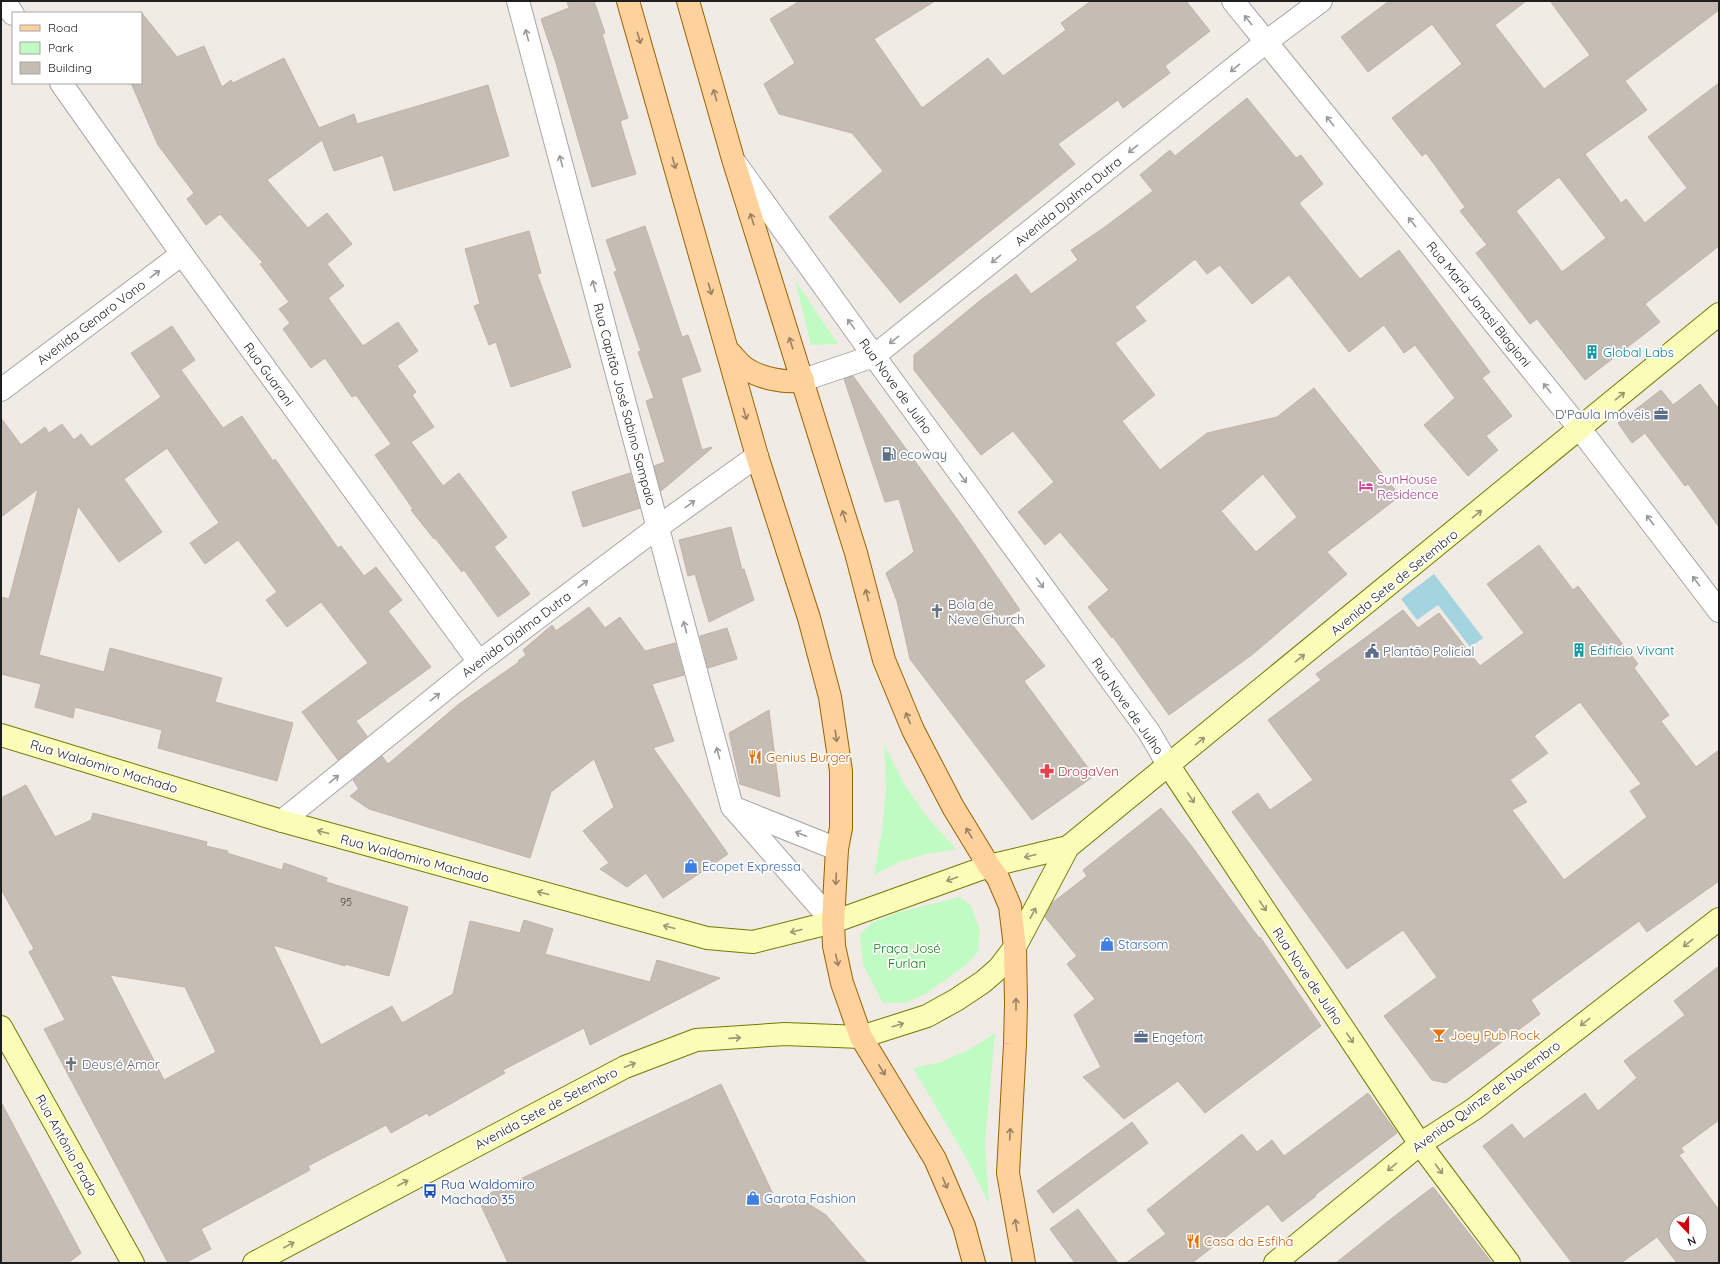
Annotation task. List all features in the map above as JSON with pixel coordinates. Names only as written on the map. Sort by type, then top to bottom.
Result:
[{"type":"main road","points":[[628,1],[757,456],[809,618],[830,697],[841,771],[841,828],[837,849],[834,946],[842,983],[861,1037],[935,1159],[964,1226],[974,1263]]},
{"type":"main road","points":[[688,1],[733,159],[856,553],[884,660],[913,730],[954,807],[989,866],[998,878],[1010,906],[1016,947],[1015,1044],[1008,1173],[1024,1263]]},
{"type":"main road","points":[[727,349],[745,368],[758,374],[781,381],[794,382],[803,380]]},
{"type":"street","points":[[4,1],[12,13]]},
{"type":"street","name":"Rua Capitão José Sabino Sampaio","points":[[518,1],[732,807],[834,922]]},
{"type":"street","name":"Rua Maria Janasi Biagioni","points":[[1233,1],[1580,429],[1719,611]]},
{"type":"street","name":"Avenida Djalma Dutra","points":[[803,380],[874,356],[1266,42],[1321,1]]},
{"type":"street","name":"Rua Guarani","points":[[63,84],[182,254],[479,662]]},
{"type":"street","name":"Rua Nove de Julho","points":[[733,159],[874,356],[1149,732],[1169,766],[1420,1144],[1509,1263]]},
{"type":"street","name":"Avenida Genaro Vono","points":[[1,390],[182,254]]},
{"type":"street","name":"Avenida Sete de Setembro","points":[[254,1263],[448,1159],[632,1064],[696,1040],[785,1034],[861,1037],[927,1016],[956,1000],[993,972],[1016,947],[1068,847],[1169,766],[1719,314]]},
{"type":"street","name":"Avenida Djalma Dutra","points":[[282,821],[479,662],[658,527],[757,456]]},
{"type":"street","name":"Rua Waldomiro Machado","points":[[1,735],[282,821],[707,938],[753,942],[834,922],[989,866]]},
{"type":"street","points":[[732,807],[837,849]]},
{"type":"street","name":"Avenida Sete de Setembro","points":[[989,866],[1068,847]]},
{"type":"street","name":"Avenida Quinze de Novembro","points":[[1275,1263],[1420,1144],[1474,1108],[1719,919]]},
{"type":"street","name":"Rua Antônio Prado","points":[[1,1027],[133,1263]]},
{"type":"green space","points":[[795,280],[838,344],[811,345]]},
{"type":"green space","points":[[884,744],[903,782],[927,817],[956,849],[927,854],[899,862],[874,875],[882,831],[886,788]]},
{"type":"green space","name":"Praça José Furlan","points":[[960,897],[971,906],[980,931],[978,952],[965,966],[925,994],[905,1003],[883,1003],[863,965],[860,934],[872,923],[896,913]]},
{"type":"green space","points":[[995,1033],[985,1143],[989,1204],[964,1154],[913,1068],[941,1062],[972,1048]]},
{"type":"water","points":[[1434,574],[1483,638],[1470,647],[1438,605],[1417,620],[1401,599]]},
{"type":"building","points":[[567,1],[594,1],[605,33],[602,34],[628,118],[620,121],[636,174],[592,187],[556,63],[541,19],[569,8]]},
{"type":"building","points":[[800,1],[935,1],[874,39],[922,108],[988,58],[1003,76],[1066,30],[1061,23],[1091,1],[1186,1],[1210,31],[1165,66],[1170,73],[1123,108],[1118,100],[1058,144],[1075,164],[900,303],[829,217],[883,171],[852,133],[779,114],[764,84],[795,63],[770,19]]},
{"type":"building","points":[[1389,1],[1526,1],[1495,25],[1544,89],[1590,55],[1550,1],[1719,1],[1719,10],[1625,81],[1647,110],[1585,154],[1621,203],[1626,199],[1645,223],[1687,188],[1648,137],[1719,83],[1719,246],[1645,304],[1660,322],[1585,380],[1537,319],[1530,324],[1476,253],[1487,245],[1460,211],[1465,207],[1426,153],[1422,156],[1392,118],[1462,64],[1432,24],[1368,72],[1341,37]],"holes":[[[1559,177],[1606,238],[1562,272],[1516,211]]]},
{"type":"building","points":[[142,13],[177,57],[204,46],[222,87],[231,80],[233,83],[284,58],[319,128],[354,114],[357,124],[488,85],[509,156],[394,191],[383,155],[334,171],[322,140],[267,180],[308,228],[327,213],[352,244],[327,264],[344,286],[328,298],[363,346],[398,322],[418,351],[397,366],[416,392],[412,395],[434,427],[411,442],[443,486],[459,473],[507,537],[494,547],[530,594],[498,617],[464,570],[462,572],[411,510],[413,509],[375,455],[391,444],[356,395],[352,397],[325,358],[311,368],[283,329],[290,323],[279,309],[289,302],[260,264],[263,263],[220,214],[206,225],[187,199],[194,193],[158,145],[131,84],[142,84]]},
{"type":"building","points":[[1247,98],[1296,158],[1301,155],[1323,184],[1299,203],[1360,279],[1399,250],[1490,372],[1482,378],[1512,416],[1486,436],[1498,450],[1468,476],[1424,425],[1455,398],[1415,345],[1404,353],[1384,325],[1349,352],[1289,275],[1252,304],[1220,265],[1207,274],[1195,259],[1135,307],[1146,321],[1115,343],[1155,395],[1122,421],[1160,470],[1207,433],[1277,417],[1314,388],[1400,496],[1327,552],[1347,574],[1253,654],[1169,715],[1113,637],[1112,638],[1088,607],[1109,590],[1060,532],[1045,545],[1018,512],[1054,482],[1013,431],[981,455],[914,370],[914,355],[982,299],[1016,274],[1031,294],[1078,260],[1071,250],[1153,191],[1140,175],[1170,150],[1175,156]],"holes":[[[1263,474],[1297,517],[1256,552],[1221,511]]]},
{"type":"building","points":[[645,226],[682,337],[688,335],[701,371],[681,378],[702,450],[712,448],[661,491],[654,466],[665,462],[646,401],[654,398],[638,352],[641,351],[614,272],[617,271],[606,240]]},
{"type":"building","points":[[529,231],[541,273],[537,274],[571,367],[511,387],[496,342],[489,345],[474,306],[480,304],[465,249]]},
{"type":"building","points":[[172,326],[195,360],[181,370],[223,428],[242,416],[273,461],[275,459],[338,548],[341,546],[364,576],[376,567],[402,600],[388,611],[431,667],[356,721],[367,736],[338,760],[302,712],[368,663],[321,602],[287,627],[266,600],[277,592],[238,540],[205,564],[190,543],[219,523],[167,448],[124,479],[162,532],[119,562],[78,506],[39,655],[104,672],[110,648],[222,678],[215,702],[293,723],[277,781],[158,748],[162,730],[75,707],[73,718],[35,707],[41,684],[1,674],[1,597],[9,599],[38,489],[1,517],[1,418],[21,445],[45,427],[49,433],[62,424],[74,440],[81,434],[91,447],[161,397],[131,353]]},
{"type":"building","points":[[853,376],[962,526],[1020,610],[1006,617],[1045,666],[1024,681],[1094,776],[1032,820],[910,659],[897,601],[886,573],[914,552],[899,499],[885,502],[844,379]]},
{"type":"building","points":[[1700,384],[1719,409],[1719,527],[1688,484],[1685,486],[1645,433],[1632,443],[1618,423],[1661,390],[1673,405]]},
{"type":"building","points":[[630,473],[640,508],[583,527],[572,492]]},
{"type":"building","points":[[731,527],[742,570],[744,569],[754,600],[709,622],[695,574],[688,576],[679,540]]},
{"type":"building","points":[[1539,545],[1573,590],[1578,586],[1638,664],[1634,668],[1669,715],[1661,721],[1696,767],[1719,750],[1719,881],[1647,932],[1639,921],[1531,1000],[1540,1014],[1446,1083],[1432,1080],[1384,1016],[1437,977],[1403,930],[1347,969],[1232,812],[1258,793],[1270,810],[1313,780],[1268,720],[1321,680],[1316,674],[1403,610],[1418,628],[1439,613],[1480,666],[1524,633],[1487,584]],"holes":[[[1580,702],[1641,784],[1630,791],[1647,817],[1564,880],[1512,810],[1527,802],[1510,780],[1548,753],[1534,736]]]},
{"type":"building","points":[[589,607],[605,628],[620,617],[645,651],[675,643],[684,675],[652,684],[674,741],[653,748],[728,854],[663,898],[646,873],[627,887],[600,869],[609,863],[583,831],[614,807],[594,759],[551,792],[530,858],[369,809],[350,796],[359,789],[353,780],[382,756],[388,764],[459,704],[519,662],[518,661],[526,655],[523,650],[552,625],[556,631]]},
{"type":"building","points":[[727,628],[737,659],[708,668],[700,636]]},
{"type":"building","points":[[769,710],[780,797],[740,784],[729,733]]},
{"type":"building","points":[[26,785],[55,837],[91,820],[93,813],[207,842],[206,846],[228,851],[227,853],[282,870],[284,863],[327,878],[326,882],[408,907],[389,976],[345,964],[345,966],[273,945],[321,1045],[392,1006],[402,1023],[453,994],[470,921],[520,933],[524,920],[553,929],[545,954],[650,982],[657,960],[720,978],[590,1045],[584,1028],[503,1070],[505,1073],[429,1116],[427,1113],[391,1133],[386,1125],[308,1166],[310,1170],[201,1229],[211,1249],[185,1263],[168,1263],[44,1029],[65,1020],[29,952],[34,949],[1,889],[1,798]],"holes":[[[110,975],[185,987],[216,1052],[164,1080]]]},
{"type":"building","points":[[1161,808],[1190,844],[1259,938],[1260,937],[1321,1026],[1205,1113],[1178,1081],[1124,1119],[1083,1077],[1101,1067],[1074,1015],[1095,999],[1067,964],[1077,956],[1045,917],[1052,903],[1087,876],[1083,870]]},
{"type":"building","points":[[1719,966],[1719,1120],[1681,1148],[1684,1152],[1679,1155],[1719,1210],[1719,1263],[1677,1263],[1669,1252],[1708,1252],[1708,1212],[1668,1212],[1668,1251],[1657,1237],[1621,1263],[1572,1263],[1483,1146],[1512,1124],[1524,1139],[1585,1093],[1598,1111],[1637,1078],[1624,1061],[1685,1015],[1674,1001]]},
{"type":"building","points":[[721,1084],[780,1209],[801,1199],[826,1215],[867,1263],[508,1263],[478,1199]]},
{"type":"building","points":[[1368,1093],[1397,1133],[1282,1222],[1268,1204],[1192,1263],[1126,1263],[1166,1234],[1147,1210],[1242,1134],[1257,1152],[1272,1140],[1284,1156]]},
{"type":"building","points":[[1,1102],[81,1253],[68,1263],[1,1263]]},
{"type":"building","points":[[1132,1122],[1148,1143],[1053,1213],[1037,1191]]},
{"type":"building","points":[[1433,1187],[1492,1263],[1336,1263],[1387,1222]]},
{"type":"building","points":[[1078,1209],[1118,1263],[1075,1263],[1050,1229]]},
{"type":"place","name":"Global Labs","points":[[1592,352]]},
{"type":"place","name":"D'Paula Imóveis","points":[[1661,414]]},
{"type":"place","name":"ecoway","points":[[889,454]]},
{"type":"place","name":"SunHouse Residence","points":[[1366,486]]},
{"type":"place","name":"Bola de Neve Church","points":[[937,611]]},
{"type":"place","name":"Edifício Vivant","points":[[1579,650]]},
{"type":"place","name":"Plantão Policial","points":[[1372,651]]},
{"type":"place","name":"Genius Burger","points":[[755,757]]},
{"type":"place","name":"DrogaVen","points":[[1047,771]]},
{"type":"place","name":"Ecopet Expressa","points":[[691,866]]},
{"type":"place","name":"Starsom","points":[[1107,944]]},
{"type":"place","name":"Joey Pub Rock","points":[[1439,1035]]},
{"type":"place","name":"Engefort","points":[[1141,1037]]},
{"type":"place","name":"Deus é Amor","points":[[71,1064]]},
{"type":"place","name":"Rua Waldomiro Machado 35","points":[[430,1191]]},
{"type":"place","name":"Garota Fashion","points":[[753,1198]]},
{"type":"place","name":"Casa da Esfiha","points":[[1193,1241]]}]
